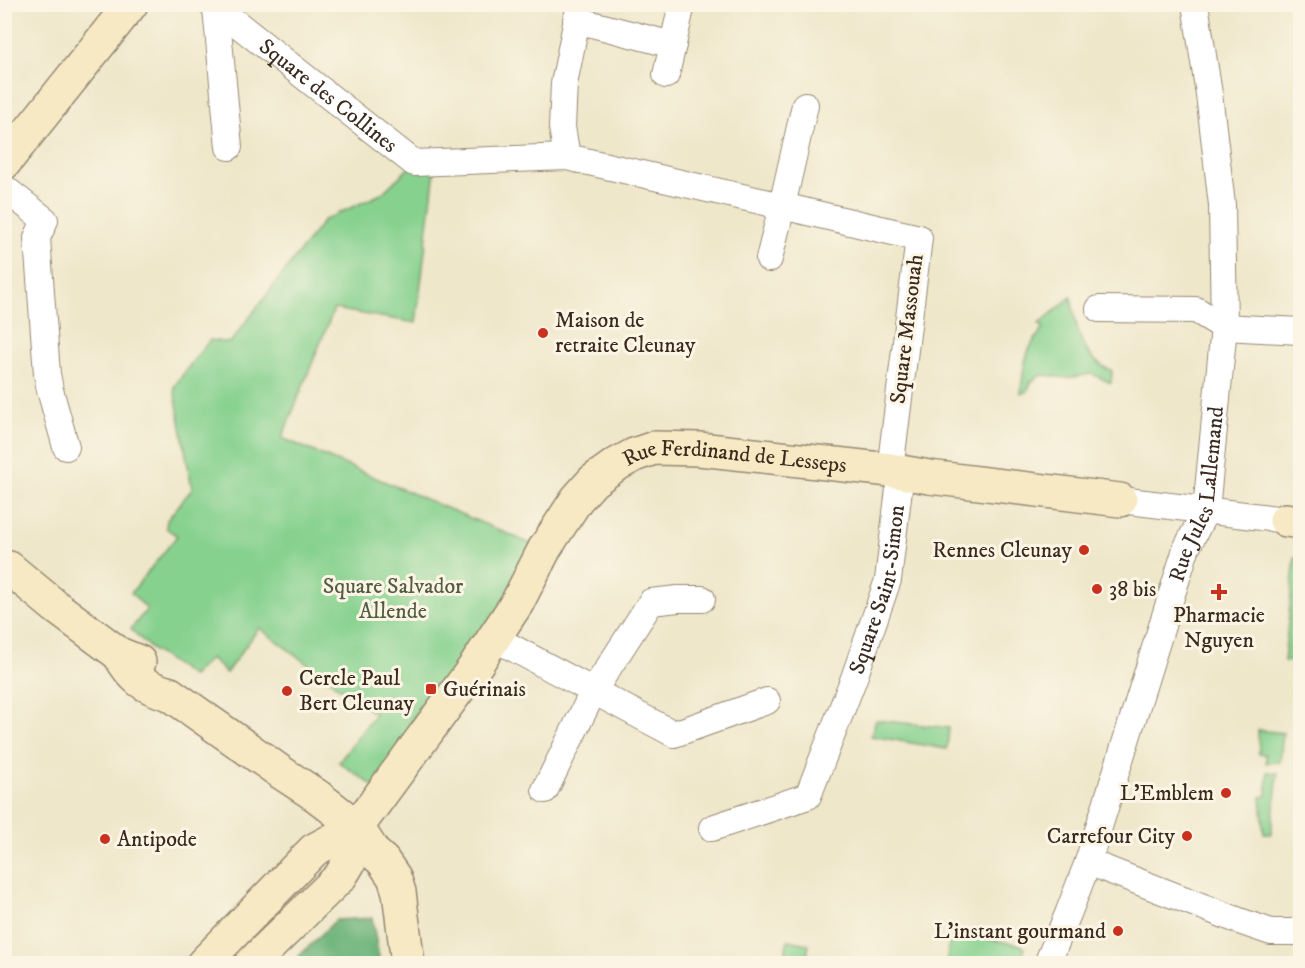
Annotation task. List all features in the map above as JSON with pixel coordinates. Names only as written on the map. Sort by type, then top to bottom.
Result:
[{"type":"main road","points":[[4,163],[131,4]]},
{"type":"main road","name":"Rue Ferdinand de Lesseps","points":[[357,827],[474,668],[517,603],[546,548],[577,499],[593,481],[634,455],[654,448],[682,448],[895,471],[1120,500]]},
{"type":"main road","points":[[6,564],[56,607],[119,654],[134,676],[151,688],[170,694],[357,827],[374,853],[394,877],[399,892],[408,963]]},
{"type":"main road","points":[[203,963],[314,850],[357,827]]},
{"type":"main road","points":[[252,963],[340,877],[357,846],[357,827]]},
{"type":"street","points":[[666,75],[682,4]]},
{"type":"street","name":"Rue Jules Lallemand","points":[[1047,963],[1088,862],[1186,549],[1206,510],[1224,327],[1222,205],[1209,94],[1195,4]]},
{"type":"street","name":"Square des Collines","points":[[223,6],[229,147]]},
{"type":"street","name":"Square des Collines","points":[[223,6],[414,163],[567,157]]},
{"type":"street","points":[[673,45],[578,12],[564,84],[562,127],[567,157],[782,206]]},
{"type":"street","points":[[769,259],[805,105]]},
{"type":"street","points":[[4,188],[45,220],[37,238],[47,374],[66,447]]},
{"type":"street","name":"Square Massouah","points":[[782,206],[919,238],[895,471]]},
{"type":"street","points":[[1099,309],[1196,310],[1224,327],[1300,331]]},
{"type":"street","name":"Square Saint-Simon","points":[[712,828],[808,796],[854,678],[888,580],[895,471]]},
{"type":"street","name":"Rue Ferdinand de Lesseps","points":[[1120,500],[1293,521]]},
{"type":"street","points":[[545,790],[594,690],[651,602],[702,598]]},
{"type":"street","points":[[494,638],[674,734],[767,701]]},
{"type":"street","points":[[1088,862],[1271,932],[1300,932]]},
{"type":"green space","name":"Square Salvador Allende","points":[[436,162],[416,323],[334,309],[282,438],[545,548],[382,792],[339,762],[375,714],[259,628],[226,673],[211,658],[192,676],[150,648],[131,629],[147,609],[131,593],[177,536],[166,528],[167,520],[192,489],[174,387],[210,340],[230,343],[324,220],[381,194],[414,163]]},
{"type":"green space","points":[[1071,297],[1081,340],[1093,358],[1112,371],[1111,383],[1092,374],[1067,378],[1046,375],[1039,376],[1031,382],[1027,392],[1021,393],[1027,356],[1043,327],[1039,324]]},
{"type":"green space","points":[[1295,558],[1300,559],[1295,625],[1300,626],[1300,641],[1294,641],[1292,662],[1284,661]]},
{"type":"green space","points":[[876,720],[949,728],[947,749],[871,736]]},
{"type":"green space","points":[[1258,730],[1283,733],[1280,762],[1266,763],[1266,754],[1259,754]]},
{"type":"green space","points":[[1267,772],[1278,773],[1271,834],[1264,834],[1261,797],[1267,796]]},
{"type":"green space","points":[[372,918],[380,963],[292,963],[336,920]]},
{"type":"green space","points":[[955,933],[1021,945],[1025,949],[1019,963],[946,963],[950,940]]},
{"type":"green space","points":[[788,940],[809,944],[806,963],[783,963]]},
{"type":"place","name":"Maison de retraite Cleunay","points":[[543,333]]},
{"type":"place","name":"Rennes Cleunay","points":[[1084,550]]},
{"type":"place","name":"38 bis","points":[[1097,589]]},
{"type":"place","name":"Pharmacie Nguyen","points":[[1219,592]]},
{"type":"place","name":"Guérinais","points":[[431,689]]},
{"type":"place","name":"Cercle Paul Bert Cleunay","points":[[287,691]]},
{"type":"place","name":"L'Emblem","points":[[1226,793]]},
{"type":"place","name":"Carrefour City","points":[[1187,836]]},
{"type":"place","name":"Antipode","points":[[105,839]]},
{"type":"place","name":"L'instant gourmand","points":[[1118,931]]}]
